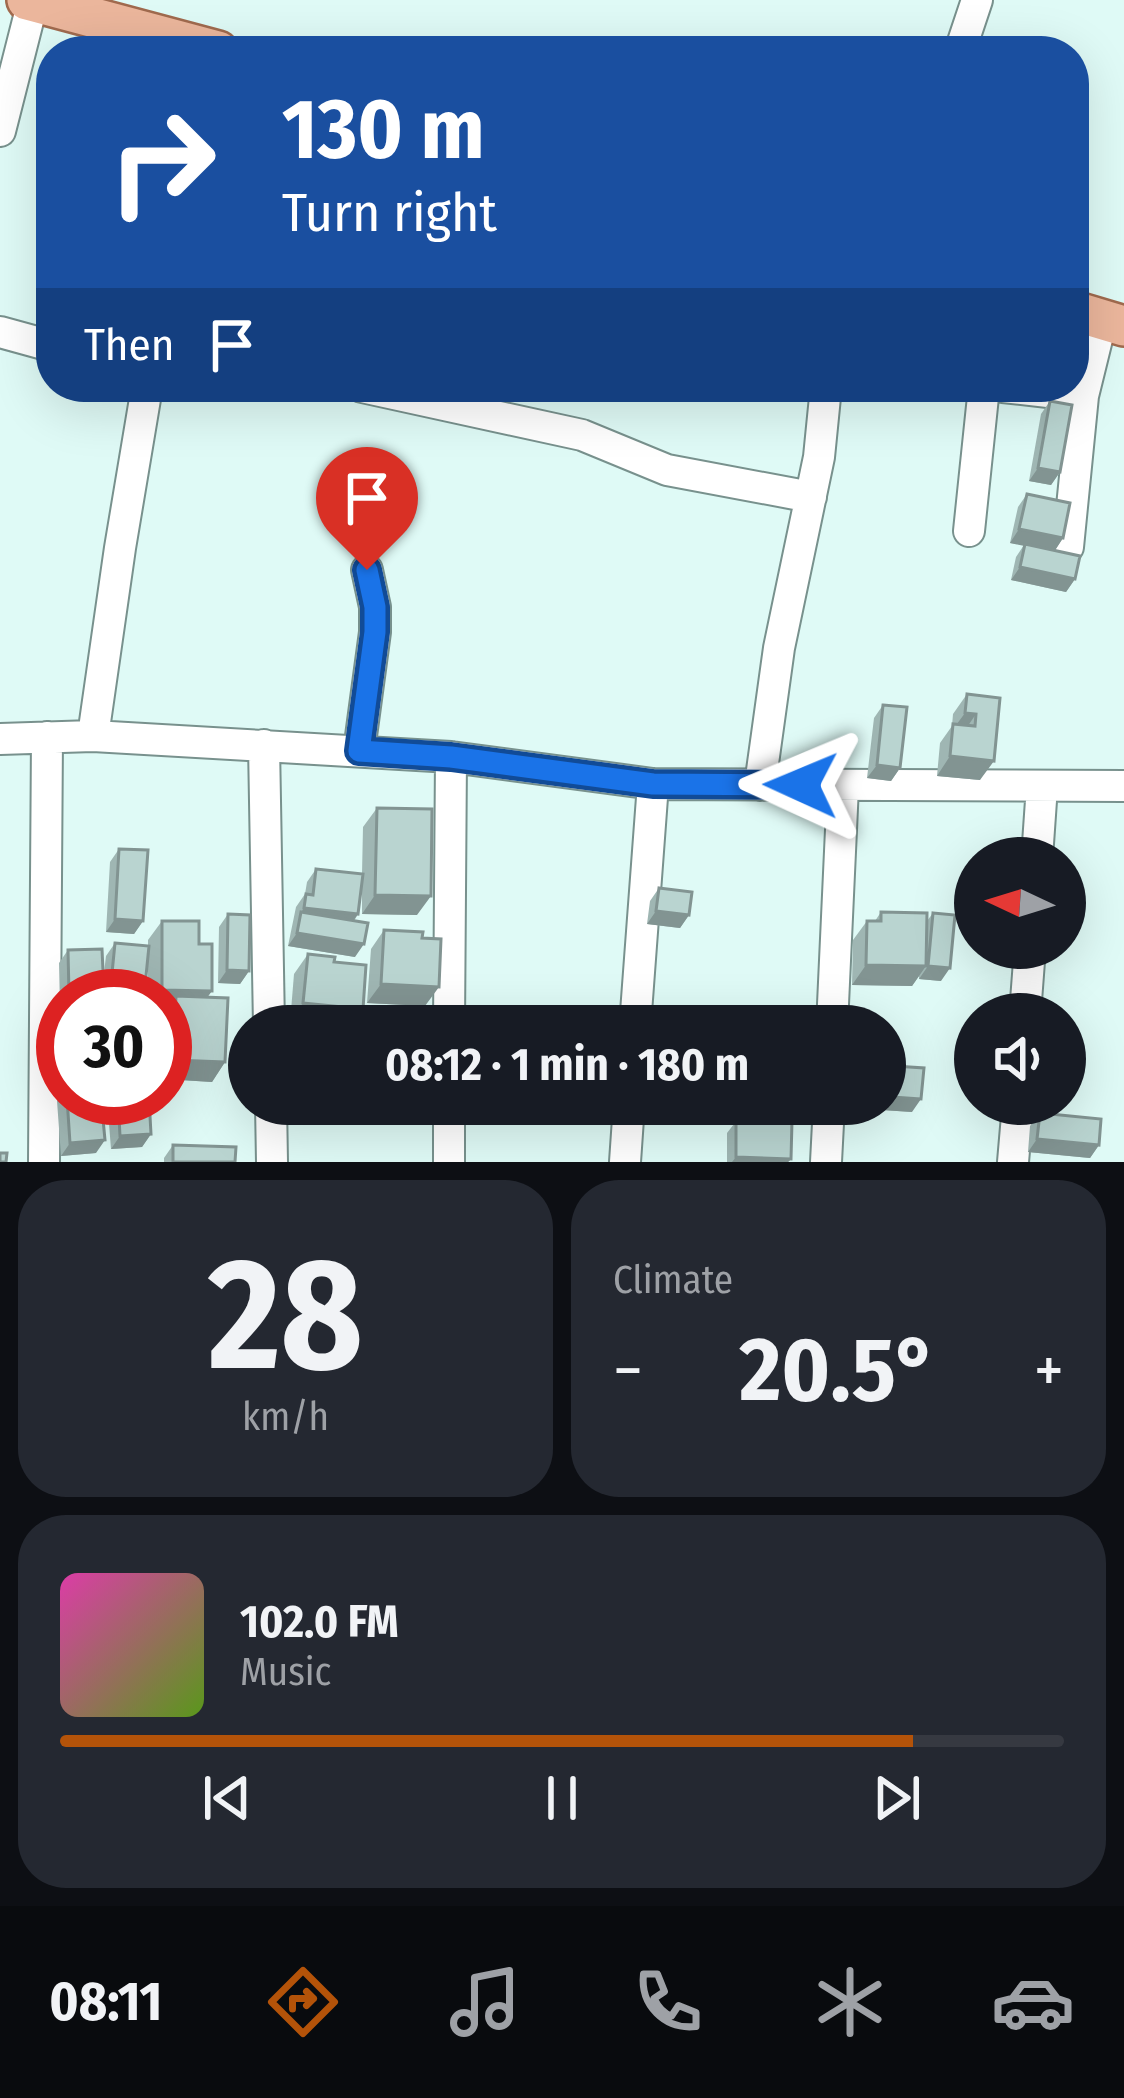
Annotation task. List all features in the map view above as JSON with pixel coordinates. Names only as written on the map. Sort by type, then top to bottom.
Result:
[{"type":"main road","points":[[30,1],[153,36]]},
{"type":"street","points":[[965,36],[976,0]]},
{"type":"street","points":[[0,131],[30,1]]},
{"type":"street","points":[[1089,371],[1106,317]]},
{"type":"street","points":[[0,332],[36,342]]},
{"type":"street","points":[[93,736],[144,402]]},
{"type":"street","points":[[432,402],[582,434],[667,470],[811,497]]},
{"type":"street","points":[[760,785],[779,647],[819,457],[824,402]]},
{"type":"street","points":[[969,531],[982,402]]},
{"type":"street","points":[[1068,547],[1082,402]]},
{"type":"street","points":[[359,751],[375,632],[367,570]]},
{"type":"street","points":[[0,739],[93,736],[451,757],[653,784],[1124,786]]},
{"type":"street","points":[[44,1162],[47,737]]},
{"type":"street","points":[[264,745],[269,1005]]},
{"type":"street","points":[[449,1005],[451,757]]},
{"type":"street","points":[[637,1005],[653,784]]},
{"type":"street","points":[[833,1005],[843,786]]},
{"type":"street","points":[[1038,837],[1042,786]]},
{"type":"street","points":[[271,1125],[272,1162]]},
{"type":"street","points":[[449,1125],[449,1162]]},
{"type":"street","points":[[625,1162],[628,1125]]},
{"type":"street","points":[[826,1162],[828,1125]]},
{"type":"street","points":[[1013,1162],[1016,1125]]},
{"type":"building","points":[[1050,402],[1072,405],[1060,472],[1038,468]]},
{"type":"building","points":[[1027,494],[1070,503],[1063,538],[1019,529]]},
{"type":"building","points":[[1025,544],[1080,556],[1075,579],[1020,567]]},
{"type":"building","points":[[967,694],[1000,698],[994,761],[950,756],[953,724],[975,726],[976,714],[965,713]]},
{"type":"building","points":[[883,705],[907,707],[900,768],[877,765]]},
{"type":"building","points":[[377,808],[432,809],[431,896],[375,895]]},
{"type":"building","points":[[119,849],[148,850],[143,921],[115,919]]},
{"type":"building","points":[[316,869],[363,874],[358,914],[304,908],[306,894],[313,895]]},
{"type":"building","points":[[659,888],[692,892],[689,915],[656,911]]},
{"type":"building","points":[[301,912],[368,923],[364,944],[297,933]]},
{"type":"building","points":[[881,912],[927,913],[926,966],[866,965],[867,921],[881,921]]},
{"type":"building","points":[[933,913],[954,915],[950,968],[928,966]]},
{"type":"building","points":[[228,914],[250,915],[249,971],[227,970]]},
{"type":"building","points":[[162,921],[199,921],[199,944],[212,944],[212,991],[192,991],[192,969],[162,969]]},
{"type":"building","points":[[384,930],[423,932],[422,938],[441,939],[439,987],[381,984]]},
{"type":"building","points":[[115,943],[149,946],[147,969],[112,969]]},
{"type":"building","points":[[102,949],[103,969],[68,969],[68,950]]},
{"type":"building","points":[[308,954],[366,965],[363,1005],[303,1003]]},
{"type":"building","points":[[192,997],[228,998],[225,1062],[192,1061]]},
{"type":"building","points":[[906,1067],[924,1068],[921,1099],[906,1098]]},
{"type":"building","points":[[1086,1118],[1101,1119],[1099,1145],[1037,1139],[1039,1125],[1086,1125]]},
{"type":"building","points":[[69,1125],[104,1125],[105,1140],[70,1143]]},
{"type":"building","points":[[119,1125],[150,1125],[151,1134],[120,1136]]},
{"type":"building","points":[[736,1125],[792,1125],[791,1159],[736,1157]]},
{"type":"building","points":[[173,1145],[236,1147],[235,1162],[173,1162]]},
{"type":"route","points":[[367,570],[375,632],[359,751],[451,757],[653,784],[801,785]]}]
